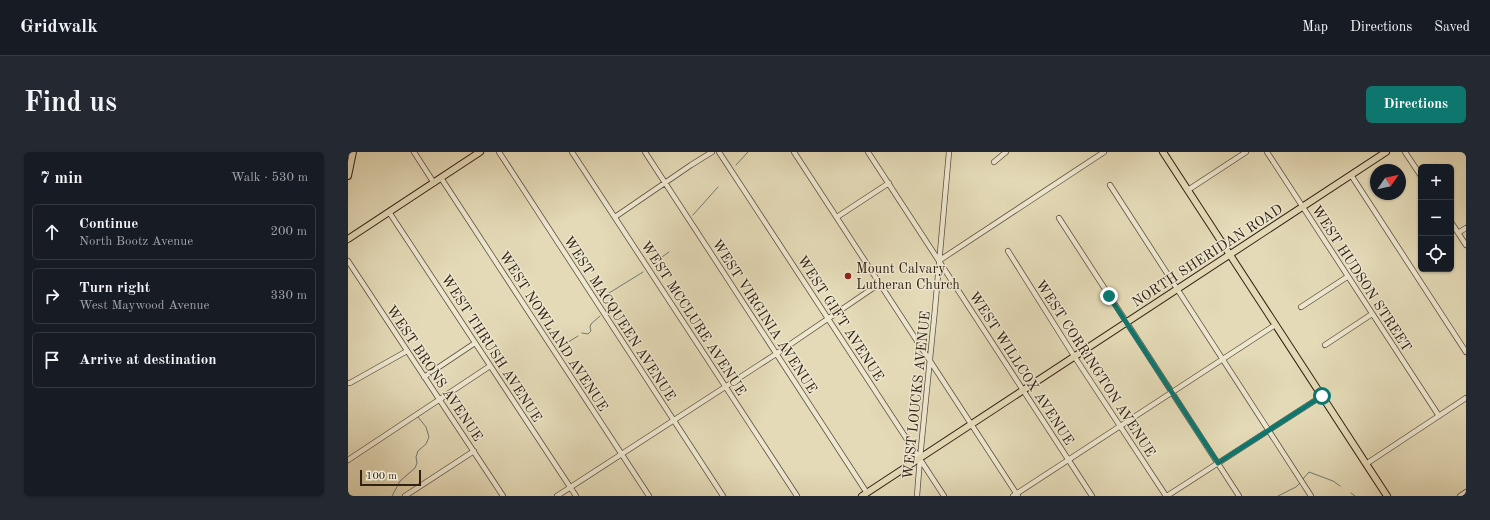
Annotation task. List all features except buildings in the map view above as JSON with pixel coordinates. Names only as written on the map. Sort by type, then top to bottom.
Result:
[{"type":"main road","points":[[348,176],[353,152]]},
{"type":"main road","points":[[348,239],[480,152]]},
{"type":"main road","points":[[1163,152],[1387,496]]},
{"type":"main road","name":"NORTH SHERIDAN ROAD","points":[[864,494],[1386,152]]},
{"type":"street","points":[[414,152],[434,183]]},
{"type":"street","name":"WEST MACQUEEN AVENUE","points":[[499,152],[723,496]]},
{"type":"street","name":"WEST MCCLURE AVENUE","points":[[572,152],[797,496]]},
{"type":"street","name":"WEST VIRGINIA AVENUE","points":[[645,152],[776,354],[864,494]]},
{"type":"street","points":[[615,217],[712,152]]},
{"type":"street","name":"WEST GIFT AVENUE","points":[[719,152],[944,496]]},
{"type":"street","points":[[794,152],[1016,495],[1275,325]]},
{"type":"street","name":"WEST WILLCOX AVENUE","points":[[868,152],[940,260],[1092,496]]},
{"type":"street","name":"WEST LOUCKS AVENUE","points":[[917,496],[949,152]]},
{"type":"street","points":[[994,162],[1006,152]]},
{"type":"street","points":[[940,260],[1104,152]]},
{"type":"street","points":[[1188,190],[1246,152]]},
{"type":"street","name":"WEST HUDSON STREET","points":[[1267,152],[1347,277],[1439,416]]},
{"type":"street","points":[[1405,152],[1418,172]]},
{"type":"street","points":[[1351,175],[1466,352]]},
{"type":"street","name":"WEST NOWLAND AVENUE","points":[[441,178],[649,496]]},
{"type":"street","points":[[837,217],[889,183]]},
{"type":"street","points":[[1110,185],[1311,496]]},
{"type":"street","name":"WEST THRUSH AVENUE","points":[[389,212],[576,496]]},
{"type":"street","points":[[1058,218],[1239,496]]},
{"type":"street","points":[[1454,227],[1466,245]]},
{"type":"street","points":[[1458,233],[1466,228]]},
{"type":"street","name":"WEST CORRINGTON AVENUE","points":[[1008,251],[1074,357],[1166,496]]},
{"type":"street","name":"WEST BRONS AVENUE","points":[[348,262],[503,496]]},
{"type":"street","points":[[1301,307],[1347,277]]},
{"type":"street","points":[[557,496],[776,354],[879,284]]},
{"type":"street","points":[[1325,345],[1372,314]]},
{"type":"street","points":[[424,377],[475,343]]},
{"type":"street","points":[[348,383],[407,351]]},
{"type":"street","points":[[348,460],[490,366]]},
{"type":"street","points":[[1166,496],[1322,396]]},
{"type":"street","points":[[1366,464],[1466,398]]},
{"type":"street","points":[[911,445],[921,444]]},
{"type":"street","points":[[405,496],[474,451]]},
{"type":"street","points":[[919,471],[928,472]]},
{"type":"street","points":[[1460,496],[1466,492]]},
{"type":"waterway","points":[[736,165],[748,152]]},
{"type":"waterway","points":[[693,215],[718,187]]},
{"type":"waterway","points":[[652,264],[669,252]]},
{"type":"waterway","points":[[601,298],[643,272]]},
{"type":"waterway","points":[[582,333],[588,334],[591,331],[591,324],[600,316]]},
{"type":"waterway","points":[[565,344],[578,336]]},
{"type":"waterway","points":[[392,496],[400,481],[415,468],[418,451],[426,444],[429,437],[426,427],[418,417]]},
{"type":"waterway","points":[[1303,479],[1309,472],[1333,481],[1340,486]]},
{"type":"waterway","points":[[1278,496],[1296,487],[1300,483]]},
{"type":"waterway","points":[[1351,493],[1355,496]]},
{"type":"place","name":"Mount Calvary Lutheran Church","points":[[848,276]]},
{"type":"route","points":[[1109,296],[1218,463],[1322,396]]}]
